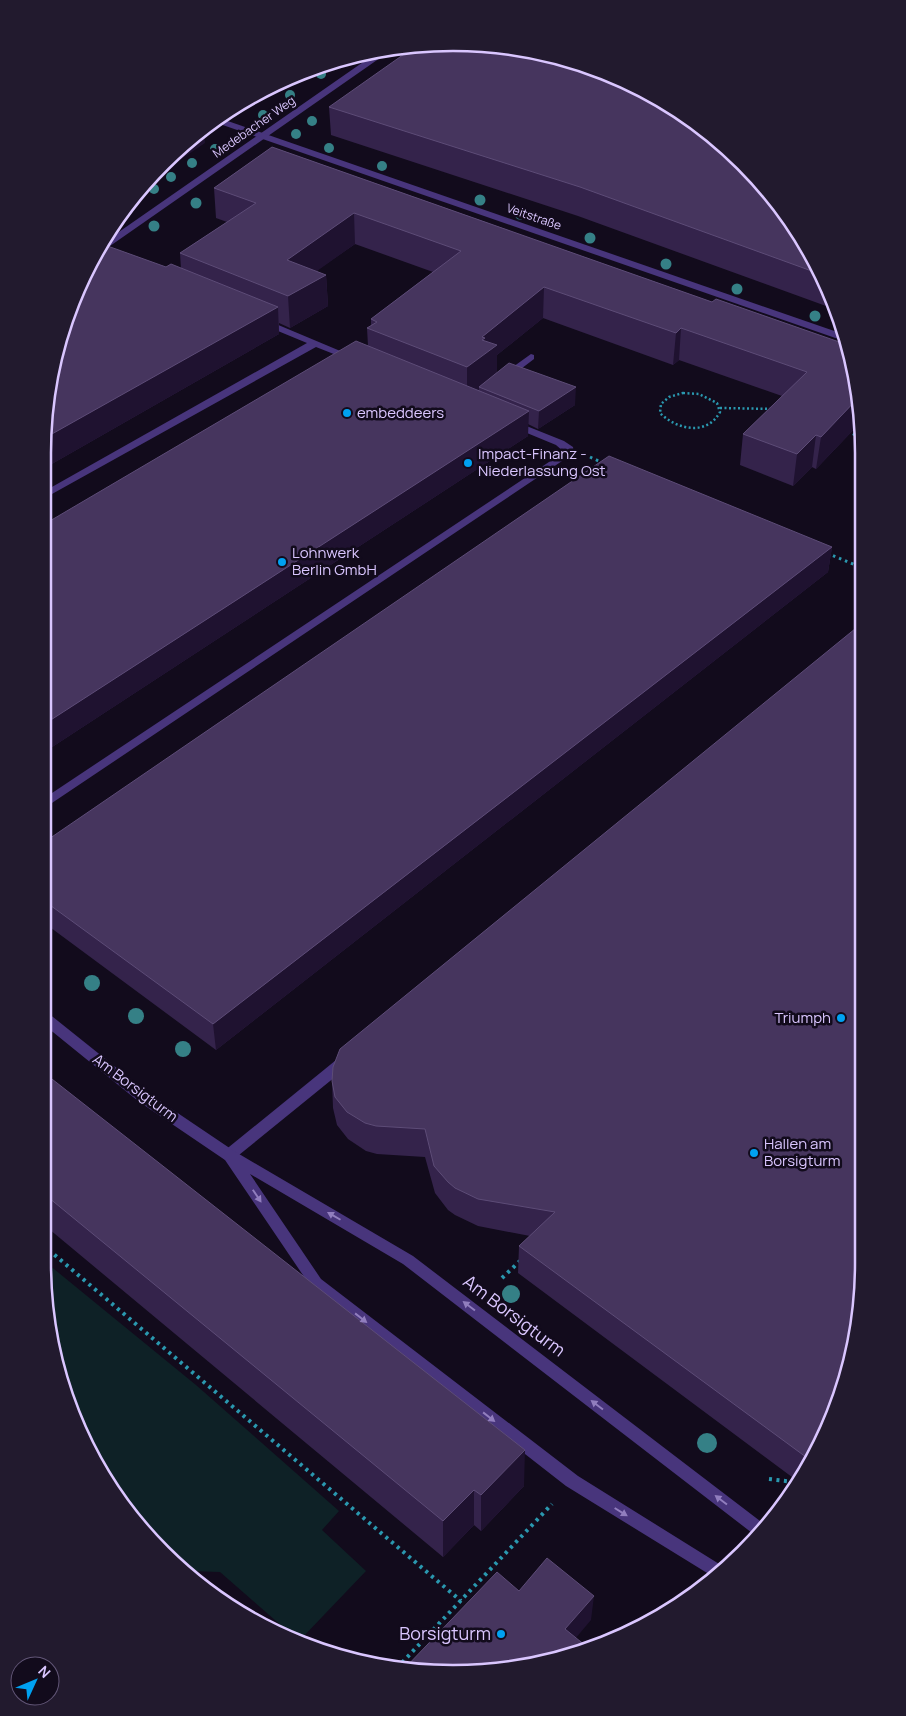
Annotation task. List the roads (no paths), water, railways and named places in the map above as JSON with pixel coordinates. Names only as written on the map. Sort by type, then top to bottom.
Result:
[{"type":"street","name":"Medebacher Weg","points":[[112,241],[372,60]]},
{"type":"street","name":"Veitstraße","points":[[224,123],[837,335]]},
{"type":"street","points":[[252,317],[360,361]]},
{"type":"street","points":[[51,492],[315,343]]},
{"type":"street","points":[[500,381],[531,357]]},
{"type":"street","points":[[51,800],[568,453],[569,449],[560,443],[505,420]]},
{"type":"street","name":"Am Borsigturm","points":[[51,1023],[143,1097],[229,1155],[408,1260],[756,1527]]},
{"type":"street","points":[[229,1155],[357,1050]]},
{"type":"street","name":"Am Borsigturm","points":[[229,1155],[316,1283],[572,1482],[714,1568]]},
{"type":"place","name":"embeddeers","points":[[347,413]]},
{"type":"place","name":"Impact-Finanz - Niederlassung Ost","points":[[468,463]]},
{"type":"place","name":"Lohnwerk Berlin GmbH","points":[[282,562]]},
{"type":"place","name":"Triumph","points":[[841,1018]]},
{"type":"place","name":"Hallen am Borsigturm","points":[[754,1153]]},
{"type":"place","name":"Borsigturm","points":[[501,1634]]}]
